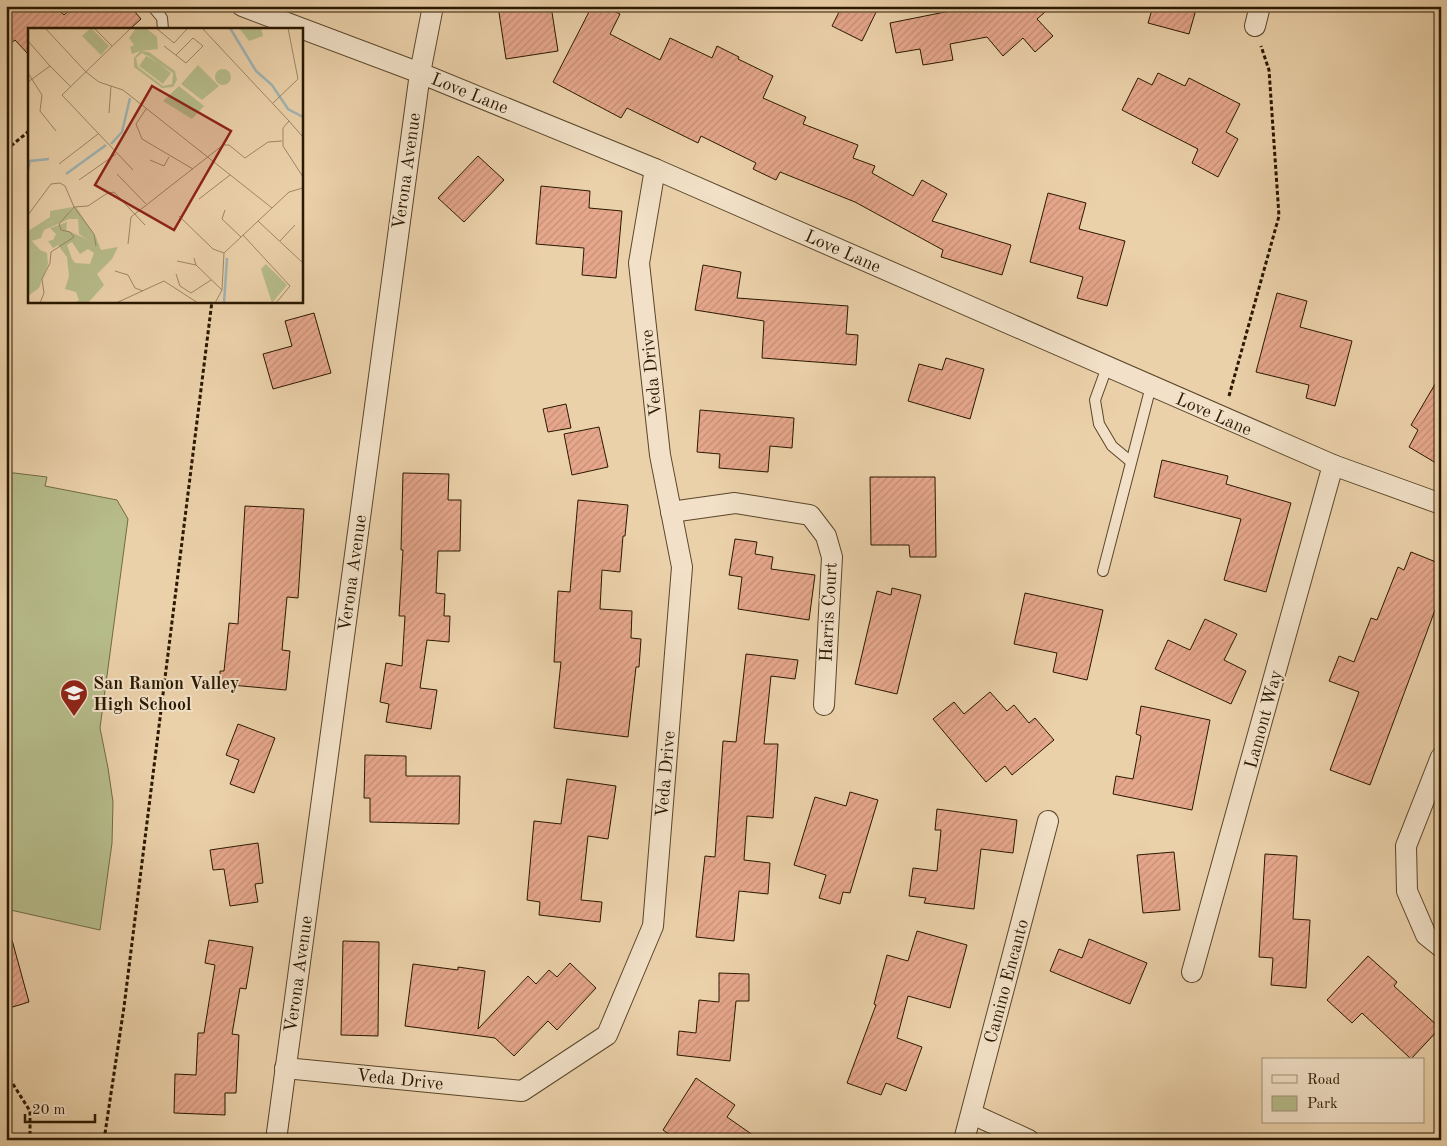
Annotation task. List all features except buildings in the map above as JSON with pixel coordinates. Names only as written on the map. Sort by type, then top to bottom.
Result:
[{"type":"street","name":"Love Lane","points":[[242,6],[300,28]]},
{"type":"street","name":"Verona Avenue","points":[[276,1140],[420,73],[433,6]]},
{"type":"street","points":[[1255,26],[1260,6]]},
{"type":"street","name":"Love Lane","points":[[302,29],[420,73],[655,169],[1333,465],[1441,504]]},
{"type":"street","name":"Veda Drive","points":[[286,1068],[522,1092],[607,1035],[653,926],[682,567],[660,455],[639,263],[655,169]]},
{"type":"street","name":"Lamont Way","points":[[1192,972],[1333,465]]},
{"type":"street","name":"Harris Court","points":[[671,512],[734,503],[810,515],[826,536],[832,557],[824,705]]},
{"type":"street","points":[[1441,757],[1406,846],[1407,891],[1426,935],[1441,947]]},
{"type":"street","name":"Camino Encanto","points":[[964,1140],[1048,821]]},
{"type":"street","points":[[972,1114],[1029,1140]]},
{"type":"lane","points":[[152,6],[162,18],[163,28]]},
{"type":"lane","points":[[1107,367],[1095,400],[1100,424],[1112,446],[1130,461]]},
{"type":"lane","points":[[1103,571],[1151,386]]},
{"type":"path","points":[[1223,418],[1279,216],[1268,70],[1255,26]]},
{"type":"path","points":[[6,150],[28,132]]},
{"type":"path","points":[[104,1140],[124,1007],[212,302]]},
{"type":"path","points":[[6,1072],[30,1111],[30,1140]]},
{"type":"green space","points":[[6,472],[47,477],[45,486],[117,500],[128,519],[100,728],[113,802],[112,843],[100,930],[6,909]]},
{"type":"place","name":"San Ramon Valley High School","points":[[74,717]]}]
